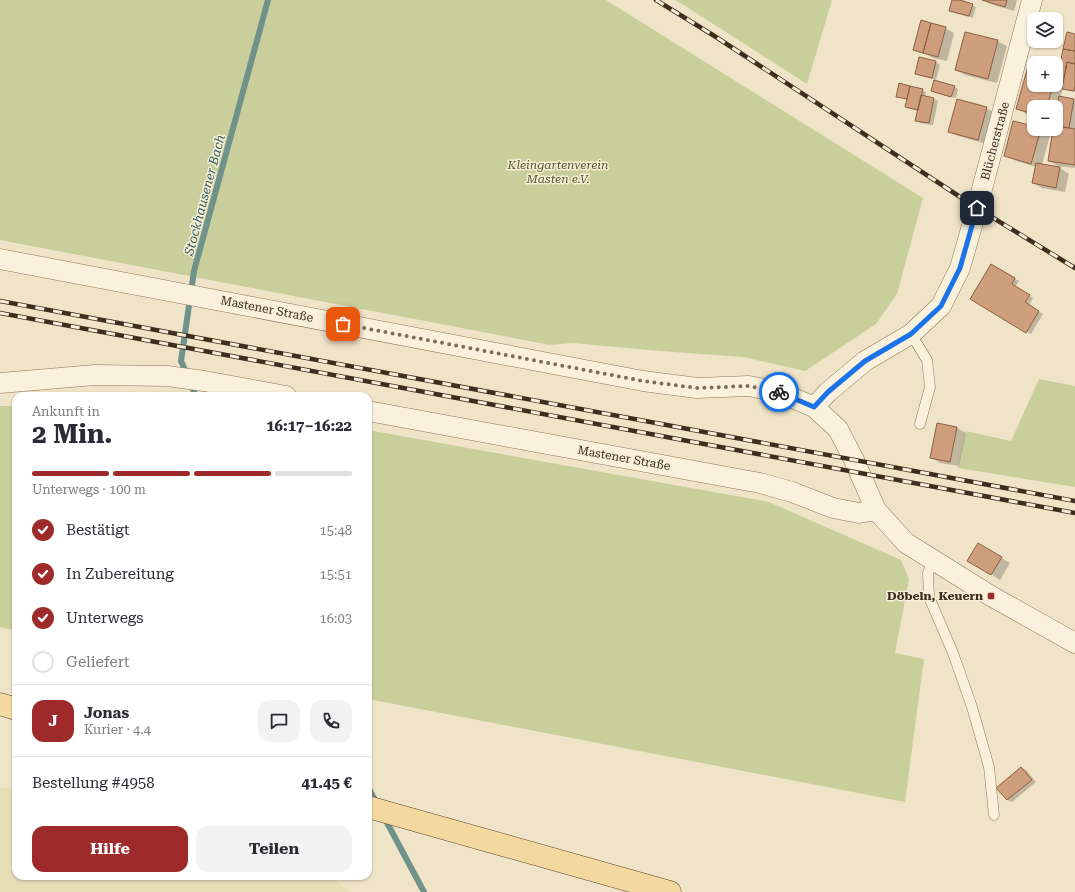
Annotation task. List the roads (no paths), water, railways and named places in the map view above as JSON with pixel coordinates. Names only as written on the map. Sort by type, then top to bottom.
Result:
[{"type":"main road","points":[[0,704],[12,708]]},
{"type":"main road","points":[[372,808],[670,892]]},
{"type":"street","name":"Blücherstraße","points":[[814,407],[828,392],[865,361],[911,334],[941,306],[960,268],[980,200],[1032,0]]},
{"type":"street","name":"Mastener Straße","points":[[0,259],[643,381],[697,388],[749,386],[779,392],[814,407],[838,429],[854,460],[876,510],[906,543],[992,596],[1075,643]]},
{"type":"street","points":[[0,383],[95,375],[167,376],[264,392]]},
{"type":"street","name":"Mastener Straße","points":[[372,412],[760,483],[792,492],[833,508],[859,513],[876,510]]},
{"type":"lane","points":[[911,334],[928,360],[930,387],[920,424]]},
{"type":"lane","points":[[933,561],[928,573],[929,597],[953,652],[972,708],[989,767],[994,815]]},
{"type":"waterway","name":"Stockhausener Bach","points":[[187,374],[181,361],[194,271],[268,0]]},
{"type":"waterway","name":"Stockhausener Bach","points":[[190,383],[194,392]]},
{"type":"waterway","name":"Stockhausener Bach","points":[[372,795],[377,804]]},
{"type":"waterway","name":"Stockhausener Bach","points":[[384,817],[424,892]]},
{"type":"railway","points":[[656,0],[716,37],[977,208],[1075,268]]},
{"type":"railway","points":[[0,301],[1075,501]]},
{"type":"railway","points":[[0,313],[1075,513]]},
{"type":"place","name":"Döbeln, Keuern","points":[[991,596]]},
{"type":"park label","name":"Kleingartenverein Masten e.V.","points":[[558,172]]}]
